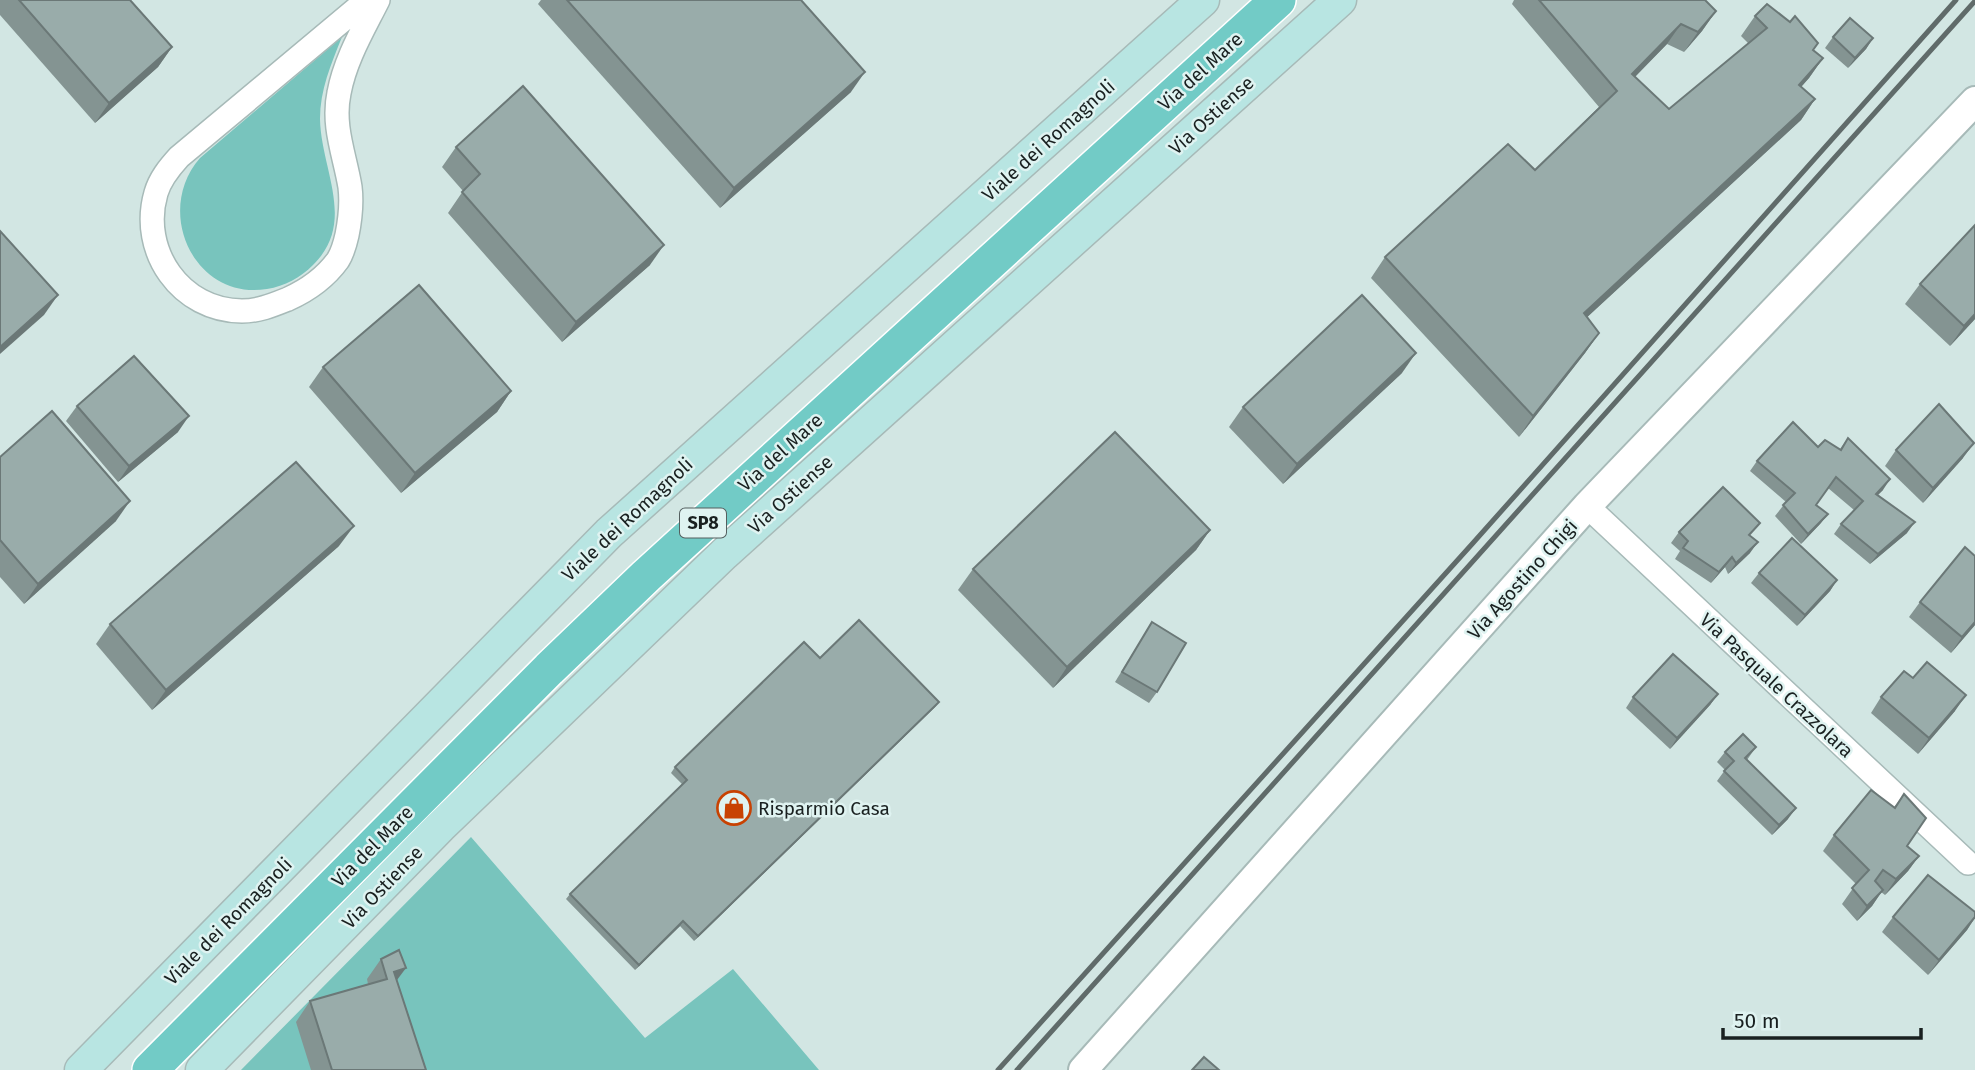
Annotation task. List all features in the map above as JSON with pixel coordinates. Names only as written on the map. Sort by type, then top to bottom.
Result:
[{"type":"main road","name":"Viale dei Romagnoli","points":[[82,1070],[609,533],[1203,0]]},
{"type":"main road","name":"Via del Mare","points":[[150,1070],[549,669],[646,576],[1278,0]]},
{"type":"main road","name":"Via Ostiense","points":[[202,1070],[440,827],[724,554],[1340,0]]},
{"type":"street","points":[[367,0],[179,157],[164,175],[153,203],[154,238],[168,272],[182,289],[194,297],[223,309],[261,309],[312,286],[338,260],[344,249],[351,210],[350,189],[337,125],[338,94],[350,57],[378,0]]},
{"type":"street","name":"Via Agostino Chigi","points":[[1083,1070],[1587,506],[1975,101]]},
{"type":"street","name":"Via Pasquale Crazzolara","points":[[1587,506],[1968,863]]},
{"type":"shaded area","points":[[342,37],[327,77],[320,108],[322,138],[335,213],[333,231],[326,248],[308,270],[280,286],[242,289],[220,281],[202,267],[189,248],[182,226],[181,203],[186,180],[200,158]]},
{"type":"shaded area","points":[[471,837],[645,1038],[733,969],[819,1070],[241,1070]]},
{"type":"building","points":[[19,0],[130,0],[172,47],[109,103]]},
{"type":"building","points":[[567,0],[801,0],[865,72],[734,188]]},
{"type":"building","points":[[1539,0],[1705,0],[1716,11],[1698,32],[1681,24],[1632,74],[1669,109],[1767,28],[1755,16],[1767,4],[1790,22],[1795,16],[1818,43],[1813,50],[1823,58],[1799,85],[1815,99],[1584,313],[1599,333],[1533,416],[1385,257],[1508,144],[1535,170],[1617,91]]},
{"type":"building","points":[[1850,18],[1873,38],[1855,58],[1833,37]]},
{"type":"building","points":[[523,86],[664,245],[576,322],[462,192],[480,174],[456,147]]},
{"type":"building","points":[[1975,225],[1975,314],[1964,326],[1920,284]]},
{"type":"building","points":[[0,231],[58,295],[0,347]]},
{"type":"building","points":[[419,285],[511,391],[415,473],[323,367]]},
{"type":"building","points":[[1362,295],[1416,353],[1297,464],[1243,407]]},
{"type":"building","points":[[134,356],[189,416],[129,466],[77,406]]},
{"type":"building","points":[[1939,404],[1974,443],[1933,488],[1896,450]]},
{"type":"building","points":[[52,411],[130,501],[38,584],[0,540],[0,457]]},
{"type":"building","points":[[1793,422],[1818,447],[1825,440],[1841,450],[1848,438],[1890,479],[1876,494],[1915,522],[1878,554],[1841,524],[1863,501],[1836,477],[1816,505],[1828,514],[1808,534],[1783,505],[1795,493],[1757,461]]},
{"type":"building","points":[[1115,432],[1210,530],[1067,667],[973,569]]},
{"type":"building","points":[[296,462],[354,526],[166,690],[110,624]]},
{"type":"building","points":[[1723,487],[1760,523],[1749,535],[1758,542],[1736,563],[1732,557],[1719,572],[1683,548],[1688,541],[1679,532]]},
{"type":"building","points":[[1792,538],[1837,580],[1805,615],[1759,573]]},
{"type":"building","points":[[1965,547],[1975,556],[1975,622],[1962,637],[1920,602]]},
{"type":"building","points":[[859,620],[939,702],[698,936],[683,921],[639,965],[570,894],[687,780],[675,767],[804,642],[820,658]]},
{"type":"building","points":[[1152,622],[1186,643],[1157,692],[1122,672]]},
{"type":"building","points":[[1673,654],[1718,694],[1677,738],[1633,697]]},
{"type":"building","points":[[1927,662],[1966,695],[1929,738],[1881,697],[1904,671],[1913,678]]},
{"type":"building","points":[[1743,734],[1756,747],[1745,758],[1796,808],[1779,825],[1724,771],[1734,761],[1725,752]]},
{"type":"building","points":[[1871,790],[1895,808],[1904,794],[1926,818],[1907,846],[1919,856],[1896,879],[1883,870],[1875,881],[1883,890],[1867,906],[1852,888],[1869,870],[1834,835]]},
{"type":"building","points":[[1928,875],[1975,912],[1975,917],[1939,960],[1893,917]]},
{"type":"building","points":[[399,950],[406,968],[394,972],[426,1070],[332,1070],[310,1001],[387,979],[381,959]]},
{"type":"building","points":[[1204,1057],[1219,1070],[1192,1070]]},
{"type":"railway","points":[[998,1070],[1473,543],[1956,0]]},
{"type":"railway","points":[[1017,1070],[1975,1]]},
{"type":"place","name":"Risparmio Casa","points":[[734,808]]}]
